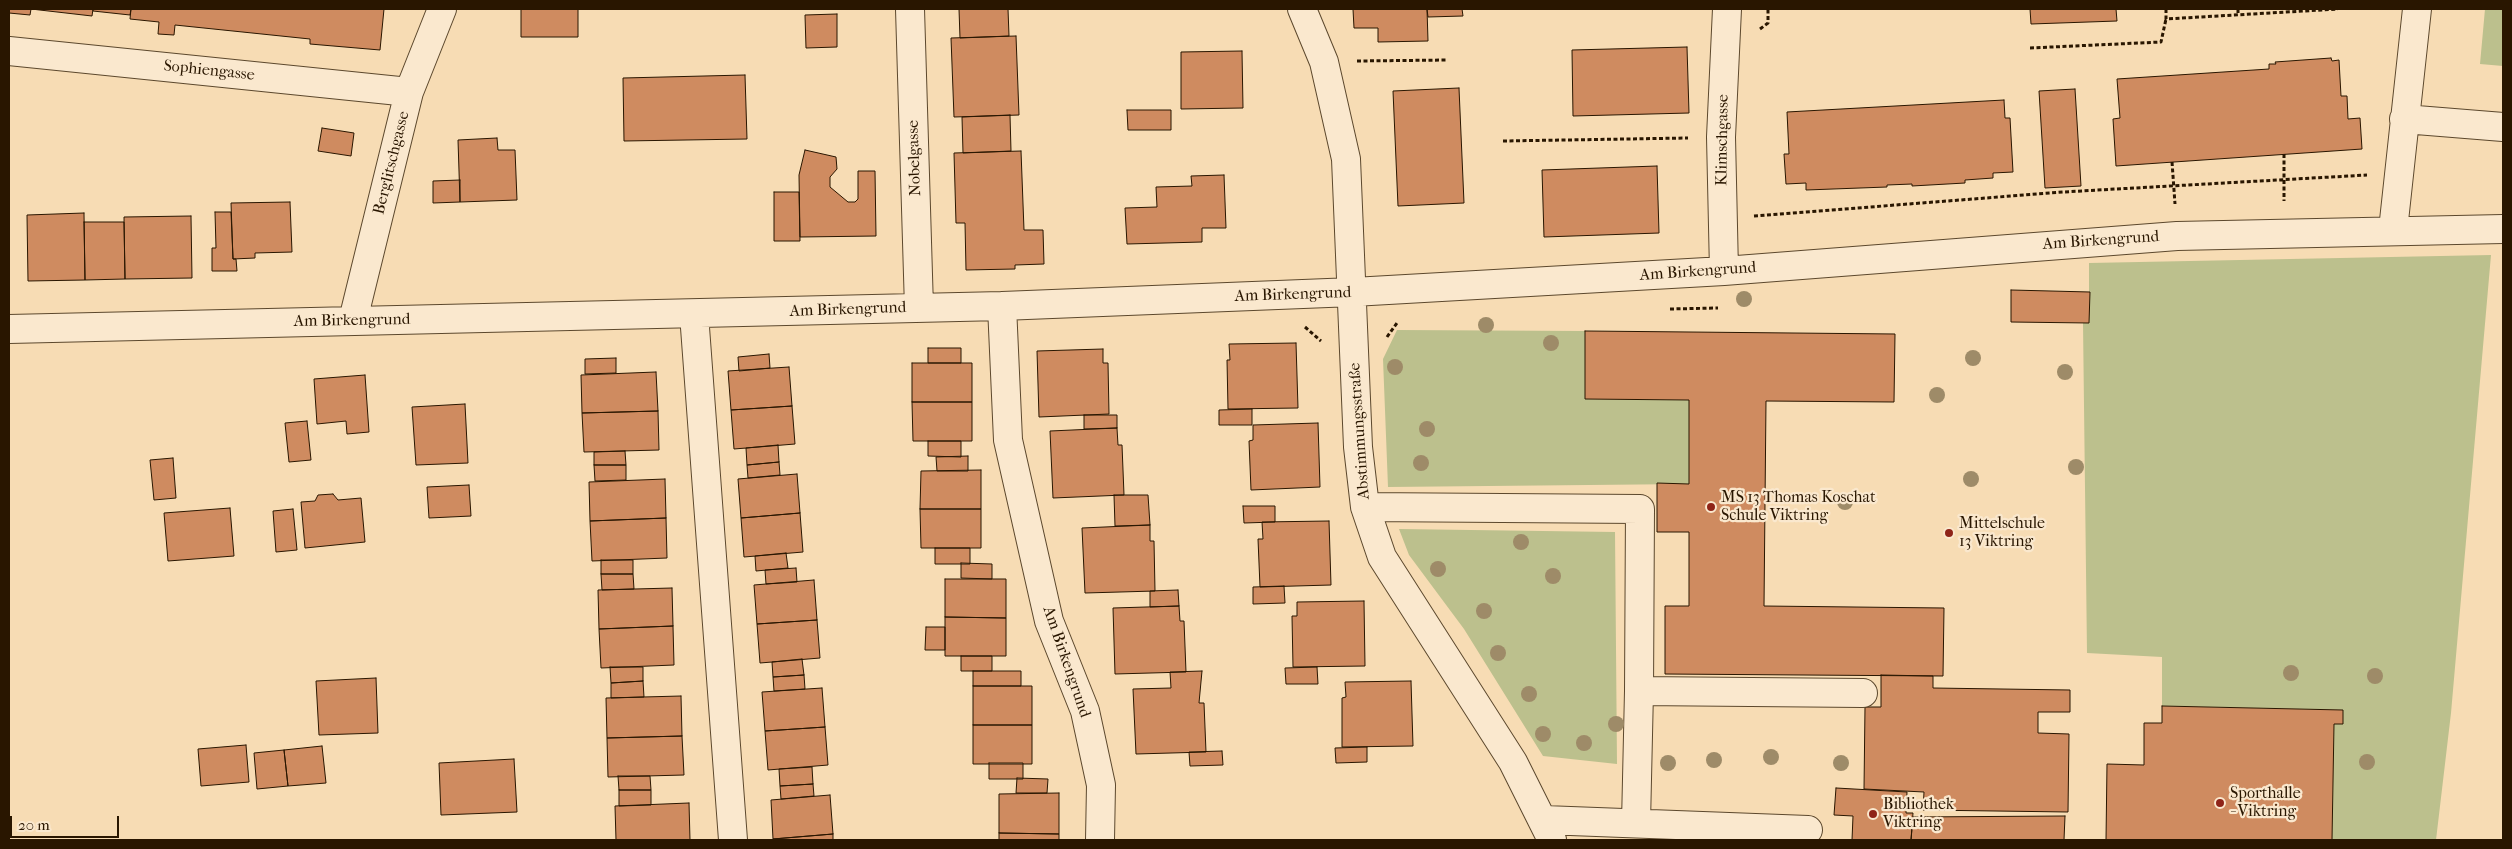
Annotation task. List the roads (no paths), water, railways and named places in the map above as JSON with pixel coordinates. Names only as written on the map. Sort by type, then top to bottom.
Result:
[{"type":"street","name":"Berglitschgasse","points":[[353,320],[409,92],[442,9]]},
{"type":"street","name":"Nobelgasse","points":[[910,9],[919,308]]},
{"type":"street","name":"Abstimmungsstraße","points":[[1302,9],[1324,62],[1346,159],[1358,446],[1365,506],[1382,557],[1513,762],[1548,830]]},
{"type":"street","name":"Klimschgasse","points":[[1724,271],[1721,138],[1727,9]]},
{"type":"street","points":[[2392,230],[2417,9]]},
{"type":"street","name":"Sophiengasse","points":[[9,50],[409,92]]},
{"type":"street","points":[[2404,119],[2503,127]]},
{"type":"street","name":"Am Birkengrund","points":[[9,329],[1002,306],[1353,292],[1724,271],[2177,236],[2284,232],[2503,229]]},
{"type":"street","name":"Am Birkengrund","points":[[1002,306],[1008,440],[1049,621],[1085,711],[1101,785],[1100,840]]},
{"type":"street","points":[[694,314],[732,840]]},
{"type":"street","points":[[1365,506],[1640,509],[1636,823]]},
{"type":"street","points":[[1638,691],[1863,693]]},
{"type":"street","points":[[1548,830],[1636,823],[1808,830]]},
{"type":"place","name":"MS 13 Thomas Koschat Schule Viktring","points":[[1711,507]]},
{"type":"place","name":"Mittelschule 13 Viktring","points":[[1949,533]]},
{"type":"place","name":"Sporthalle - Viktring","points":[[2220,803]]},
{"type":"place","name":"Bibliothek Viktring","points":[[1873,814]]}]
